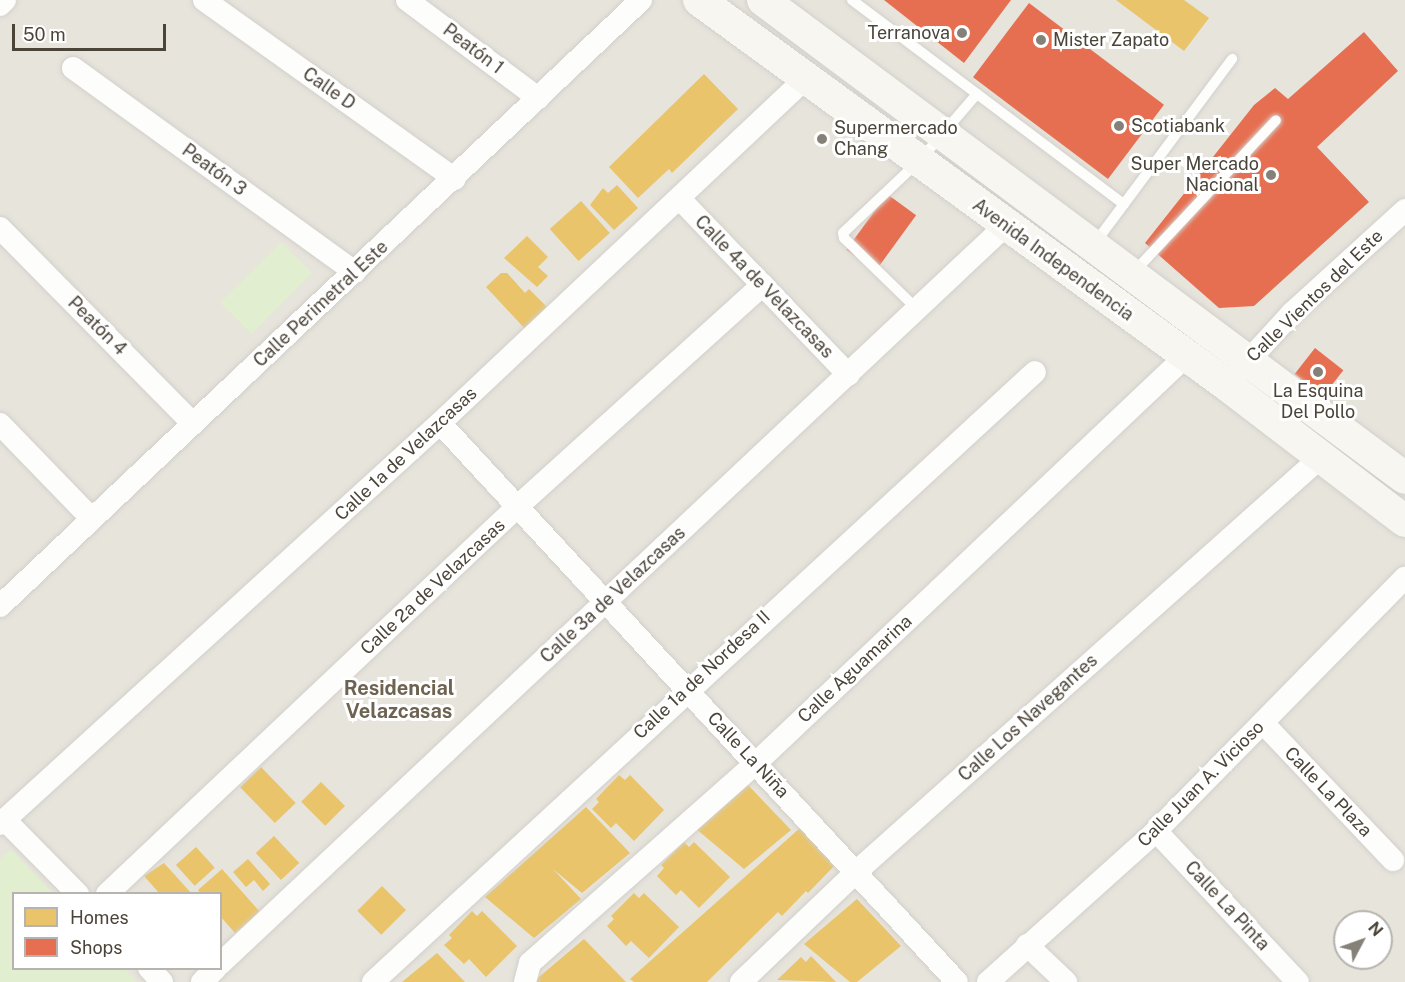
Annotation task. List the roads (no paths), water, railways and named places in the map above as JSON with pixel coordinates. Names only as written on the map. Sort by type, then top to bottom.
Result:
[{"type":"main road","name":"Avenida Independencia","points":[[699,0],[920,160],[1185,357],[1227,385],[1405,521]]},
{"type":"main road","name":"Avenida Independencia","points":[[763,0],[944,132],[1405,478]]},
{"type":"street","points":[[0,5],[5,0]]},
{"type":"street","name":"Calle D","points":[[204,0],[455,179]]},
{"type":"street","name":"Peatón 1","points":[[408,0],[538,98]]},
{"type":"street","name":"Calle Perimetral Este","points":[[0,606],[455,179],[634,2]]},
{"type":"street","name":"Peatón 3","points":[[73,68],[355,272]]},
{"type":"street","name":"Calle 1a de Velazcasas","points":[[2,822],[440,423],[806,78]]},
{"type":"street","name":"Calle 4a de Velazcasas","points":[[679,198],[849,375]]},
{"type":"street","name":"Calle Vientos del Este","points":[[1227,385],[1292,313],[1405,210]]},
{"type":"street","name":"Calle 3a de Velazcasas","points":[[222,962],[1006,225]]},
{"type":"street","name":"Peatón 4","points":[[0,228],[193,424]]},
{"type":"street","name":"Calle 2a de Velazcasas","points":[[109,892],[518,506],[763,285]]},
{"type":"street","name":"Calle Aguamarina","points":[[524,980],[530,963],[755,764],[1185,357]]},
{"type":"street","name":"Calle 1a de Nordesa II","points":[[373,982],[686,689],[1035,372]]},
{"type":"street","name":"Calle La Niña","points":[[440,423],[957,982]]},
{"type":"street","points":[[0,424],[92,519]]},
{"type":"street","name":"Calle Los Navegantes","points":[[741,982],[856,872],[1320,458]]},
{"type":"street","name":"Calle Juan A. Vicioso","points":[[988,982],[1156,831],[1405,578]]},
{"type":"street","name":"Calle La Plaza","points":[[1263,723],[1393,860]]},
{"type":"street","points":[[2,822],[76,892]]},
{"type":"street","name":"Calle La Pinta","points":[[1156,831],[1298,982]]},
{"type":"street","points":[[1027,945],[1066,982]]},
{"type":"street","points":[[150,970],[162,982]]},
{"type":"street","points":[[202,982],[215,970]]},
{"type":"lane","points":[[852,0],[1124,204]]},
{"type":"lane","points":[[1093,246],[1232,59]]},
{"type":"lane","points":[[918,310],[844,238],[843,233],[920,160],[977,94]]},
{"type":"lane","points":[[1133,273],[1276,120]]},
{"type":"place","name":"Terranova","points":[[962,33]]},
{"type":"place","name":"Mister Zapato","points":[[1041,40]]},
{"type":"place","name":"Scotiabank","points":[[1119,126]]},
{"type":"place","name":"Supermercado Chang","points":[[822,139]]},
{"type":"place","name":"Super Mercado Nacional","points":[[1271,175]]},
{"type":"place","name":"La Esquina Del Pollo","points":[[1318,372]]},
{"type":"district","name":"Residencial Velazcasas","points":[[399,700]]}]
